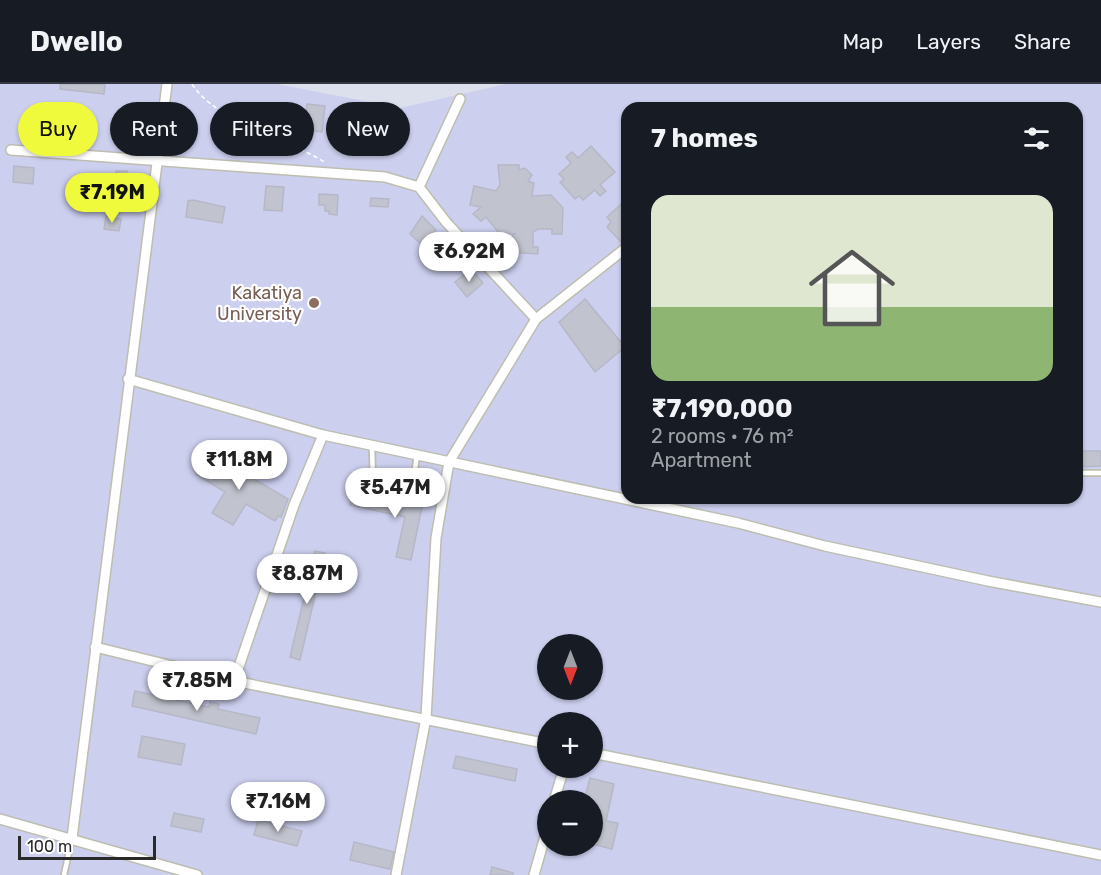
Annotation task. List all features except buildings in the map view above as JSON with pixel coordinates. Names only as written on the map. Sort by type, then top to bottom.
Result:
[{"type":"street","points":[[72,838],[128,379],[167,84]]},
{"type":"street","points":[[419,187],[460,99]]},
{"type":"street","points":[[10,150],[385,177],[419,187],[446,222],[536,319]]},
{"type":"street","points":[[396,875],[426,718],[436,538],[449,462],[536,319],[621,252]]},
{"type":"street","points":[[128,379],[323,435],[621,498]]},
{"type":"street","points":[[234,681],[294,505],[323,435]]},
{"type":"street","points":[[648,504],[738,523],[825,546],[988,581],[1101,602]]},
{"type":"street","points":[[95,647],[234,681],[537,742]]},
{"type":"street","points":[[603,755],[1101,855]]},
{"type":"street","points":[[0,819],[197,875]]},
{"type":"street","points":[[534,875],[539,856]]},
{"type":"lane","points":[[372,446],[373,482],[375,488],[382,493],[411,497],[417,455]]},
{"type":"lane","points":[[1083,473],[1101,473]]},
{"type":"lane","points":[[64,875],[72,838]]},
{"type":"path","points":[[192,84],[201,98],[221,112],[304,149],[328,164]]},
{"type":"shaded area","name":"Kakatiya University","points":[[0,84],[277,84],[369,102],[326,102],[326,156],[410,156],[410,106],[506,84],[1101,84],[1101,875],[0,875]]},
{"type":"place","name":"Kakatiya University","points":[[314,303]]}]
